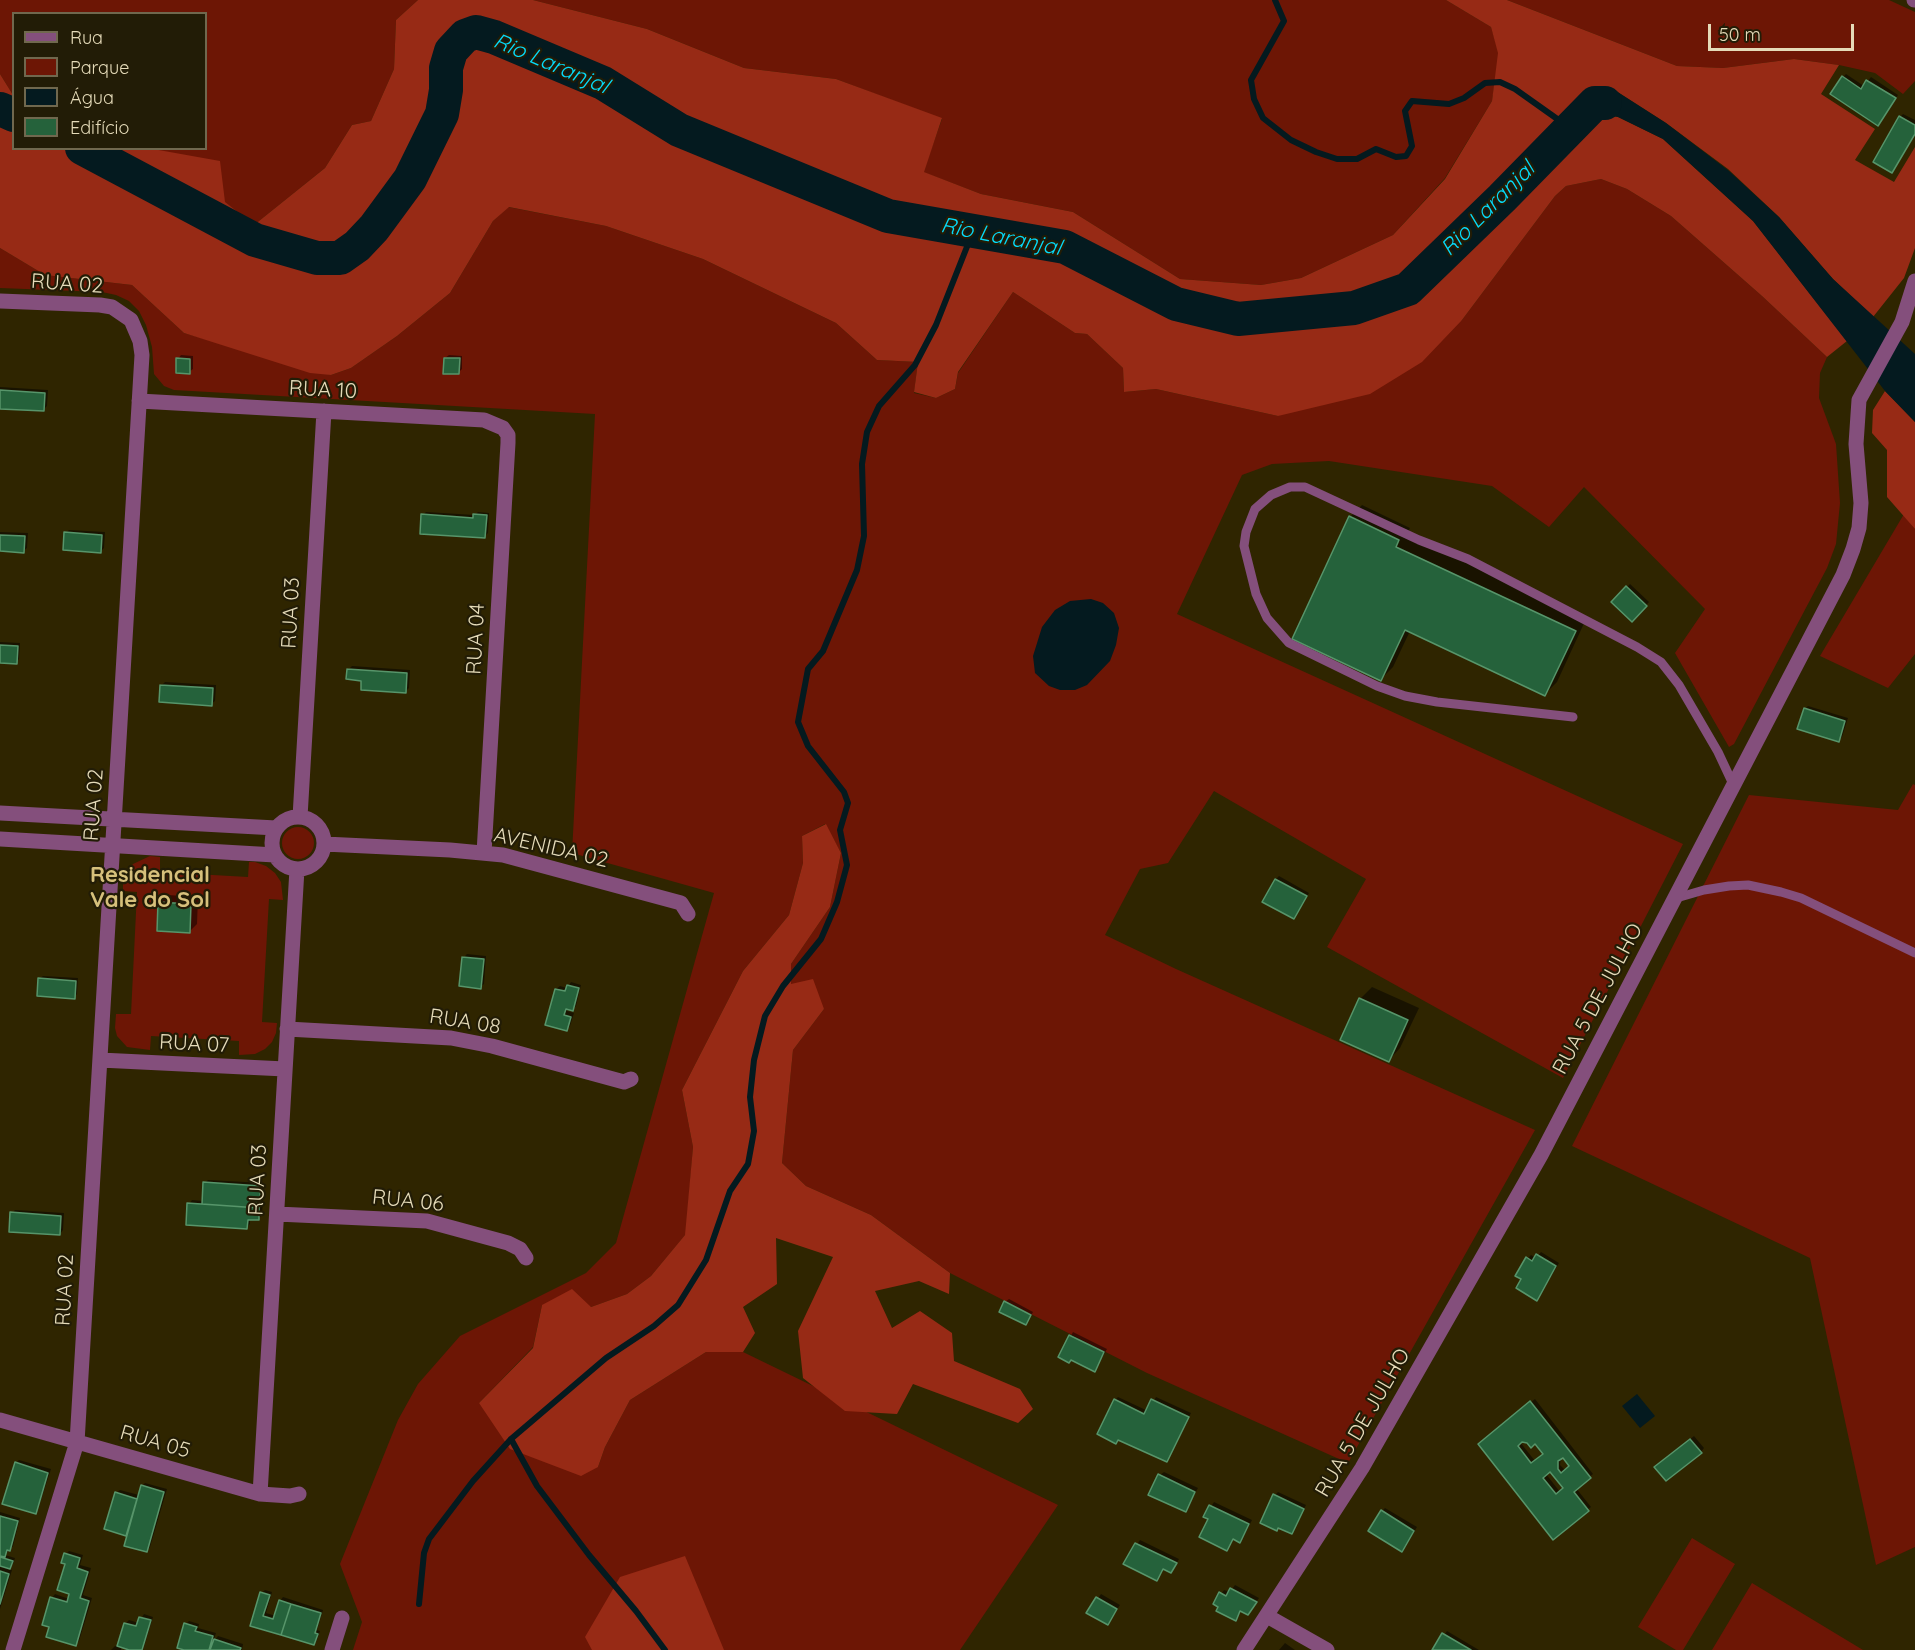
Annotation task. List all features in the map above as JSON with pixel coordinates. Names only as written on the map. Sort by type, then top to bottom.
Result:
[{"type":"street","name":"RUA 5 DE JULHO","points":[[1244,1650],[1362,1468],[1541,1155],[1843,575],[1859,528],[1861,503],[1856,419],[1859,400],[1902,322],[1915,281]]},
{"type":"street","name":"RUA 02","points":[[0,301],[100,305],[122,312],[131,320],[140,341],[142,355],[77,1442],[13,1650]]},
{"type":"street","name":"RUA 10","points":[[139,401],[484,420],[503,428]]},
{"type":"street","name":"RUA 03","points":[[300,817],[324,411]]},
{"type":"street","name":"RUA 04","points":[[484,853],[508,443],[508,435],[503,428]]},
{"type":"street","points":[[0,813],[276,828]]},
{"type":"street","points":[[300,817],[306,818],[317,826],[324,844],[323,851],[315,862],[310,866],[297,869],[284,865],[275,855],[272,841],[276,828],[286,820],[300,817]]},
{"type":"street","points":[[0,839],[275,855]]},
{"type":"street","name":"AVENIDA 02","points":[[324,844],[484,853],[522,859],[681,903],[688,915]]},
{"type":"street","name":"RUA 03","points":[[260,1494],[297,869]]},
{"type":"street","name":"RUA 08","points":[[287,1029],[451,1038],[492,1046],[624,1082],[631,1079]]},
{"type":"street","name":"RUA 07","points":[[100,1060],[285,1069]]},
{"type":"street","name":"RUA 06","points":[[277,1214],[427,1221],[508,1243],[520,1249],[526,1258]]},
{"type":"street","name":"RUA 05","points":[[0,1420],[260,1494],[290,1496],[299,1494]]},
{"type":"street","points":[[1267,1616],[1328,1650]]},
{"type":"street","points":[[332,1650],[342,1618]]},
{"type":"lane","points":[[1573,717],[1437,702],[1405,696],[1377,687],[1289,643],[1267,618],[1256,594],[1244,546],[1246,532],[1255,509],[1271,495],[1290,487],[1305,487],[1468,560],[1637,647],[1661,662],[1679,685],[1733,784]]},
{"type":"lane","points":[[1673,899],[1729,886],[1748,885],[1782,891],[1915,953]]},
{"type":"green space","points":[[0,0],[418,0],[396,20],[394,69],[371,121],[352,125],[325,168],[254,225],[156,150],[207,150],[207,12],[12,12],[12,93],[0,74]]},
{"type":"green space","points":[[533,0],[1446,0],[1491,27],[1499,53],[1492,101],[1445,178],[1393,235],[1301,278],[1261,285],[1180,279],[1073,212],[981,194],[923,172],[942,119],[836,79],[744,68],[647,29]]},
{"type":"green space","points":[[1507,0],[1889,0],[1915,12],[1915,81],[1903,94],[1875,73],[1794,59],[1723,68],[1677,66]]},
{"type":"green space","points":[[1601,179],[1627,189],[1671,216],[1827,357],[1820,373],[1819,398],[1836,444],[1840,503],[1836,544],[1827,568],[1734,744],[1729,747],[1675,653],[1705,609],[1584,487],[1549,527],[1492,486],[1329,461],[1272,464],[1242,475],[1177,614],[1683,844],[1563,1078],[1327,947],[1366,879],[1214,791],[1168,863],[1140,869],[1105,935],[1535,1130],[1348,1463],[1147,1373],[950,1273],[871,1215],[806,1186],[782,1163],[793,1050],[824,1009],[791,985],[791,964],[830,907],[841,853],[825,824],[802,836],[803,863],[789,915],[743,971],[682,1090],[693,1147],[686,1234],[651,1276],[627,1294],[591,1307],[542,1305],[533,1347],[479,1403],[598,1467],[605,1447],[630,1400],[706,1352],[743,1352],[1058,1505],[960,1650],[353,1650],[362,1622],[340,1564],[398,1420],[418,1384],[460,1336],[586,1273],[616,1243],[714,893],[572,853],[595,414],[174,390],[164,386],[154,374],[152,347],[146,325],[139,311],[129,301],[102,292],[0,288],[0,248],[45,275],[132,285],[184,333],[331,375],[351,368],[397,336],[450,293],[493,221],[508,207],[606,226],[703,259],[836,323],[877,360],[918,362],[914,393],[936,398],[955,389],[958,373],[1013,292],[1075,333],[1087,334],[1123,368],[1124,392],[1156,389],[1278,416],[1462,320],[1555,196],[1566,186]]},
{"type":"green space","points":[[1904,514],[1915,529],[1915,654],[1888,688],[1820,656]]},
{"type":"green space","points":[[1913,784],[1915,785],[1915,1547],[1876,1565],[1810,1258],[1572,1146],[1749,795],[1898,810]]},
{"type":"green space","points":[[298,827],[309,832],[314,843],[309,854],[298,859],[287,854],[282,843],[287,832]]},
{"type":"green space","points":[[150,856],[160,857],[160,872],[248,877],[249,862],[255,862],[266,866],[281,882],[283,900],[269,899],[262,1022],[277,1023],[272,1042],[265,1049],[255,1054],[239,1055],[239,1041],[151,1036],[150,1050],[127,1047],[117,1036],[116,1014],[131,1014],[137,892],[123,891],[123,882],[133,864]]},
{"type":"green space","points":[[1692,1538],[1735,1564],[1683,1650],[1676,1650],[1638,1627]]},
{"type":"green space","points":[[1752,1583],[1863,1650],[1712,1650]]},
{"type":"shaded area","points":[[418,0],[533,0],[647,29],[744,68],[836,79],[942,118],[924,172],[981,194],[1073,212],[1180,279],[1261,285],[1301,278],[1393,235],[1445,179],[1492,101],[1498,53],[1491,27],[1446,0],[1507,0],[1677,66],[1723,68],[1794,59],[1839,65],[1821,94],[1875,129],[1855,160],[1894,182],[1915,147],[1915,248],[1904,278],[1873,317],[1833,279],[1779,217],[1728,169],[1666,123],[1616,91],[1599,89],[1585,95],[1575,109],[1571,128],[1599,113],[1618,117],[1663,139],[1753,221],[1847,341],[1827,357],[1671,216],[1627,189],[1601,179],[1566,186],[1555,196],[1462,320],[1422,362],[1370,394],[1278,416],[1156,389],[1124,392],[1123,368],[1087,334],[1075,333],[1013,292],[958,372],[955,389],[936,398],[914,392],[918,362],[877,360],[836,323],[703,259],[606,226],[509,207],[493,221],[450,293],[397,336],[351,368],[331,375],[310,373],[184,333],[132,285],[45,275],[0,248],[0,74],[12,93],[12,150],[159,150],[220,161],[225,202],[254,225],[325,168],[352,125],[371,121],[394,69],[396,20]]},
{"type":"shaded area","points":[[1885,391],[1915,422],[1915,529],[1887,497],[1887,450],[1872,433],[1873,410]]},
{"type":"shaded area","points":[[826,824],[841,853],[830,907],[791,964],[791,984],[813,979],[824,1009],[793,1050],[782,1163],[806,1186],[871,1215],[950,1273],[949,1294],[919,1281],[875,1291],[892,1328],[920,1311],[952,1333],[954,1361],[1020,1389],[1033,1409],[1018,1423],[913,1384],[897,1414],[845,1411],[803,1378],[798,1331],[833,1257],[776,1238],[777,1284],[743,1307],[755,1333],[743,1352],[706,1352],[630,1400],[605,1447],[598,1467],[581,1476],[510,1449],[479,1403],[533,1348],[542,1305],[572,1289],[591,1307],[627,1294],[651,1276],[685,1235],[693,1147],[682,1090],[743,971],[789,915],[803,863],[802,836]]},
{"type":"shaded area","points":[[685,1556],[724,1650],[592,1650],[585,1637],[620,1577]]},
{"type":"water","points":[[1599,89],[1616,91],[1666,123],[1729,171],[1779,217],[1833,279],[1915,354],[1915,422],[1885,391],[1753,221],[1663,139],[1618,117],[1599,113],[1570,128],[1575,109],[1585,95]]},
{"type":"water","points":[[1091,599],[1103,603],[1114,613],[1119,628],[1110,661],[1087,685],[1075,690],[1060,690],[1049,686],[1035,673],[1033,656],[1042,627],[1055,610],[1070,601]]},
{"type":"water","points":[[1637,1394],[1655,1416],[1640,1428],[1622,1406]]},
{"type":"building","points":[[1842,76],[1861,89],[1866,80],[1896,98],[1878,126],[1830,94]]},
{"type":"building","points":[[1899,116],[1915,125],[1915,134],[1892,173],[1873,162]]},
{"type":"building","points":[[176,358],[190,359],[190,374],[176,373]]},
{"type":"building","points":[[444,358],[460,358],[459,374],[443,374]]},
{"type":"building","points":[[0,390],[45,393],[44,411],[0,409]]},
{"type":"building","points":[[421,514],[473,518],[473,514],[487,515],[485,538],[420,534]]},
{"type":"building","points":[[1349,516],[1399,540],[1396,547],[1576,631],[1545,696],[1405,630],[1381,681],[1292,639]]},
{"type":"building","points":[[64,532],[102,535],[101,553],[63,550]]},
{"type":"building","points":[[0,535],[25,536],[24,553],[0,551]]},
{"type":"building","points":[[1626,586],[1647,606],[1632,622],[1611,602]]},
{"type":"building","points":[[0,645],[18,646],[17,664],[0,663]]},
{"type":"building","points":[[347,669],[407,673],[406,693],[361,690],[361,681],[346,679]]},
{"type":"building","points":[[160,685],[213,688],[212,706],[159,702]]},
{"type":"building","points":[[1804,708],[1845,721],[1839,742],[1797,729]]},
{"type":"building","points":[[1275,879],[1307,896],[1294,919],[1262,902]]},
{"type":"building","points":[[158,902],[191,904],[190,933],[157,931]]},
{"type":"building","points":[[462,957],[484,959],[481,989],[459,986]]},
{"type":"building","points":[[38,978],[76,981],[75,999],[37,996]]},
{"type":"building","points":[[567,985],[579,988],[573,1011],[566,1009],[564,1015],[571,1017],[567,1031],[545,1025],[555,989],[565,991]]},
{"type":"building","points":[[1359,998],[1408,1020],[1389,1062],[1340,1040]]},
{"type":"building","points":[[203,1182],[261,1186],[259,1208],[202,1204]]},
{"type":"building","points":[[187,1203],[259,1208],[259,1220],[248,1220],[247,1229],[186,1225]]},
{"type":"building","points":[[10,1212],[61,1216],[60,1235],[9,1232]]},
{"type":"building","points":[[1536,1254],[1556,1266],[1537,1301],[1516,1288],[1521,1279],[1515,1276],[1526,1257],[1532,1261]]},
{"type":"building","points":[[1004,1301],[1031,1315],[1026,1325],[999,1312]]},
{"type":"building","points":[[1069,1335],[1104,1352],[1095,1372],[1071,1360],[1069,1363],[1058,1357]]},
{"type":"building","points":[[1114,1399],[1144,1414],[1151,1399],[1189,1417],[1167,1462],[1118,1440],[1116,1444],[1097,1434]]},
{"type":"building","points":[[1530,1401],[1591,1478],[1574,1492],[1589,1511],[1553,1540],[1478,1444]],"holes":[[[1522,1442],[1527,1443],[1531,1448],[1535,1444],[1543,1454],[1531,1463],[1518,1446]],[[1563,1458],[1569,1466],[1561,1473],[1558,1469],[1558,1461]],[[1550,1472],[1563,1488],[1556,1494],[1543,1478]]]},
{"type":"building","points":[[1690,1439],[1702,1453],[1666,1481],[1654,1467]]},
{"type":"building","points":[[15,1462],[48,1473],[36,1514],[2,1504]]},
{"type":"building","points":[[1158,1474],[1195,1492],[1186,1512],[1148,1495]]},
{"type":"building","points":[[141,1485],[164,1492],[147,1552],[124,1546]]},
{"type":"building","points":[[115,1492],[137,1499],[126,1536],[104,1529]]},
{"type":"building","points":[[1273,1494],[1304,1509],[1292,1534],[1278,1528],[1277,1531],[1260,1523]]},
{"type":"building","points":[[1209,1505],[1249,1524],[1240,1543],[1233,1539],[1227,1551],[1199,1537],[1208,1519],[1203,1517]]},
{"type":"building","points":[[1381,1510],[1414,1531],[1402,1552],[1368,1531]]},
{"type":"building","points":[[0,1516],[18,1521],[10,1551],[7,1550],[5,1557],[0,1556]]},
{"type":"building","points":[[1135,1543],[1177,1563],[1171,1573],[1163,1569],[1157,1581],[1123,1564]]},
{"type":"building","points":[[64,1553],[80,1558],[77,1568],[88,1572],[80,1598],[89,1601],[76,1646],[46,1637],[49,1627],[42,1625],[50,1597],[67,1602],[69,1594],[57,1590],[65,1564],[61,1563]]},
{"type":"building","points":[[0,1557],[13,1561],[10,1569],[0,1566]]},
{"type":"building","points":[[0,1571],[9,1574],[0,1604]]},
{"type":"building","points":[[1230,1588],[1257,1602],[1248,1615],[1240,1611],[1236,1621],[1216,1611],[1218,1607],[1213,1604],[1219,1592],[1226,1596]]},
{"type":"building","points":[[260,1592],[270,1595],[263,1616],[273,1619],[279,1600],[291,1604],[281,1635],[250,1626]]},
{"type":"building","points":[[1096,1597],[1117,1609],[1108,1625],[1086,1613]]},
{"type":"building","points":[[291,1604],[321,1613],[314,1645],[281,1635]]},
{"type":"building","points":[[139,1617],[151,1620],[142,1650],[129,1650],[117,1646],[124,1623],[136,1626]]},
{"type":"building","points":[[184,1623],[197,1627],[195,1631],[213,1636],[209,1650],[177,1648]]},
{"type":"building","points":[[1442,1633],[1471,1650],[1432,1650]]},
{"type":"building","points":[[214,1639],[241,1648],[240,1650],[210,1650]]},
{"type":"waterway","points":[[1275,0],[1284,21],[1251,80],[1254,99],[1263,118],[1291,140],[1316,152],[1337,159],[1357,159],[1376,149],[1396,157],[1406,156],[1412,146],[1405,111],[1412,101],[1449,104],[1464,98],[1485,83],[1500,82],[1515,89],[1570,128]]},
{"type":"waterway","name":"Rio Laranjal","points":[[86,150],[255,240],[317,258],[340,258],[357,246],[374,228],[410,179],[442,114],[446,90],[446,68],[451,51],[465,36],[476,32],[494,37],[603,83],[679,130],[888,216],[1065,247],[1176,304],[1238,319],[1354,308],[1408,289],[1595,103],[1605,103]]},
{"type":"waterway","name":"Rio Laranjal","points":[[0,109],[12,114]]},
{"type":"waterway","points":[[419,1604],[424,1553],[429,1539],[473,1481],[511,1439],[606,1358],[654,1326],[678,1305],[706,1260],[730,1191],[748,1164],[754,1131],[750,1097],[754,1060],[765,1016],[783,986],[821,939],[837,902],[847,865],[840,830],[848,803],[844,792],[808,746],[798,722],[808,669],[823,651],[857,570],[864,536],[862,464],[867,432],[879,406],[915,365],[936,325],[974,229]]},
{"type":"waterway","points":[[511,1439],[537,1486],[665,1650]]},
{"type":"district","name":"Residencial Vale do Sol","points":[[150,888]]}]
